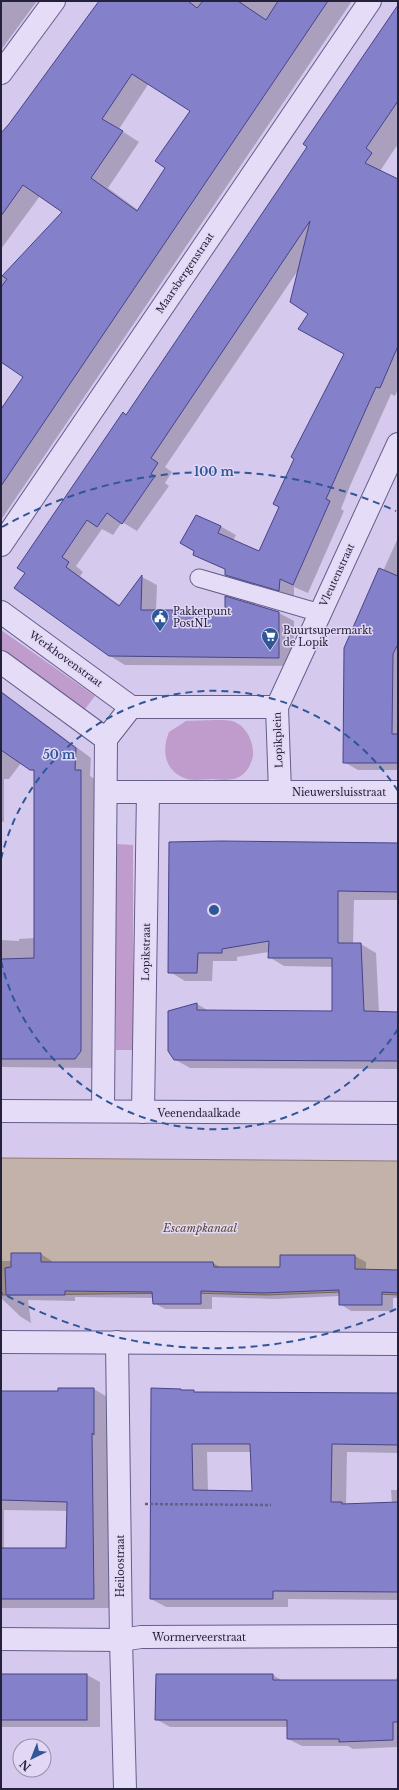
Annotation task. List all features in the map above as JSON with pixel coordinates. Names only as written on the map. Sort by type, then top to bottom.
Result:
[{"type":"street","points":[[1,73],[54,1]]},
{"type":"street","name":"Maarsbergenstraat","points":[[1,545],[370,1]]},
{"type":"street","name":"Vleutenstraat","points":[[277,707],[398,444]]},
{"type":"street","name":"Werkhovenstraat","points":[[1,612],[131,707]]},
{"type":"street","points":[[1,662],[106,739]]},
{"type":"street","points":[[103,1111],[106,739],[131,707]]},
{"type":"street","name":"Lopikplein","points":[[131,707],[277,707],[280,792]]},
{"type":"street","points":[[106,792],[280,792]]},
{"type":"street","name":"Lopikstraat","points":[[143,1112],[148,792]]},
{"type":"street","name":"Nieuwersluisstraat","points":[[280,792],[398,792]]},
{"type":"street","name":"Veenendaalkade","points":[[1,1111],[398,1113]]},
{"type":"street","points":[[1,1342],[398,1344]]},
{"type":"street","name":"Heiloostraat","points":[[117,1342],[121,1640],[125,1789]]},
{"type":"street","name":"Wormerveerstraat","points":[[1,1639],[121,1640],[141,1637],[398,1636]]},
{"type":"lane","points":[[199,578],[320,613]]},
{"type":"path","points":[[144,1504],[271,1505]]},
{"type":"shaded area","points":[[1,630],[95,696],[85,709],[1,649]]},
{"type":"shaded area","points":[[227,720],[237,723],[245,730],[252,745],[253,755],[249,768],[239,777],[226,780],[190,780],[180,776],[174,771],[167,760],[165,746],[169,732],[186,721]]},
{"type":"shaded area","points":[[116,844],[133,845],[133,1050],[116,1050]]},
{"type":"water","name":"Escampkanaal","points":[[1,1158],[398,1161],[398,1295],[340,1292],[267,1295],[190,1293],[1,1295]]},
{"type":"building","points":[[99,1],[188,1],[197,8],[203,1],[238,1],[266,20],[278,1],[328,1],[1,486],[1,409],[23,377],[1,362],[1,287],[7,279],[2,276],[62,212],[23,185],[1,216],[1,133]],"holes":[[[132,74],[190,111],[155,161],[165,168],[137,211],[91,178],[123,131],[102,119]]]},
{"type":"building","points":[[398,5],[398,101],[366,148],[372,153],[365,163],[398,179],[398,346],[380,388],[376,387],[326,499],[330,501],[293,585],[280,579],[279,591],[225,575],[225,569],[193,555],[194,551],[180,543],[196,515],[221,526],[218,533],[259,551],[279,507],[273,504],[294,459],[291,457],[344,354],[298,329],[308,314],[290,302],[310,221],[151,458],[158,463],[151,474],[155,476],[122,524],[107,513],[97,527],[87,520],[62,557],[69,562],[66,567],[119,606],[142,575],[141,610],[225,610],[225,596],[279,612],[279,658],[109,656],[14,588],[25,573],[17,568],[123,412],[126,415],[307,147],[303,144]]},
{"type":"building","points":[[379,568],[398,576],[398,644],[393,654],[392,734],[398,734],[398,763],[343,763],[344,648]]},
{"type":"building","points":[[1,692],[76,748],[75,770],[81,770],[81,1051],[75,1059],[1,1059],[1,959],[34,958],[34,770],[30,770],[1,750]]},
{"type":"building","points":[[221,841],[398,843],[398,892],[338,891],[338,943],[361,943],[364,1011],[398,1012],[398,1061],[174,1060],[168,1051],[168,1011],[197,1003],[197,1010],[332,1011],[332,958],[268,958],[269,941],[222,949],[222,953],[198,953],[197,973],[168,973],[169,842]]},
{"type":"building","points":[[11,1253],[41,1253],[41,1262],[213,1262],[214,1267],[280,1267],[280,1255],[355,1255],[355,1269],[398,1270],[398,1293],[382,1292],[382,1305],[339,1305],[339,1290],[263,1293],[201,1291],[201,1304],[153,1304],[152,1292],[65,1291],[65,1295],[6,1295],[5,1268],[11,1267]]},
{"type":"building","points":[[58,1388],[94,1388],[94,1435],[92,1433],[94,1599],[1,1599],[1,1548],[66,1548],[67,1502],[1,1500],[1,1391],[58,1391]]},
{"type":"building","points":[[151,1388],[194,1390],[194,1392],[398,1393],[398,1445],[332,1444],[331,1502],[342,1502],[342,1504],[398,1502],[398,1592],[273,1591],[273,1599],[150,1599]],"holes":[[[192,1444],[250,1444],[252,1491],[193,1490]]]},
{"type":"building","points":[[1,1674],[87,1674],[87,1720],[1,1720]]},
{"type":"building","points":[[156,1674],[273,1674],[273,1680],[398,1680],[398,1722],[393,1722],[393,1740],[339,1742],[339,1739],[287,1739],[287,1720],[155,1720]]},
{"type":"place","name":"Pakketpunt PostNL","points":[[160,632]]},
{"type":"place","name":"Buurtsupermarkt de Lopik","points":[[270,651]]}]
